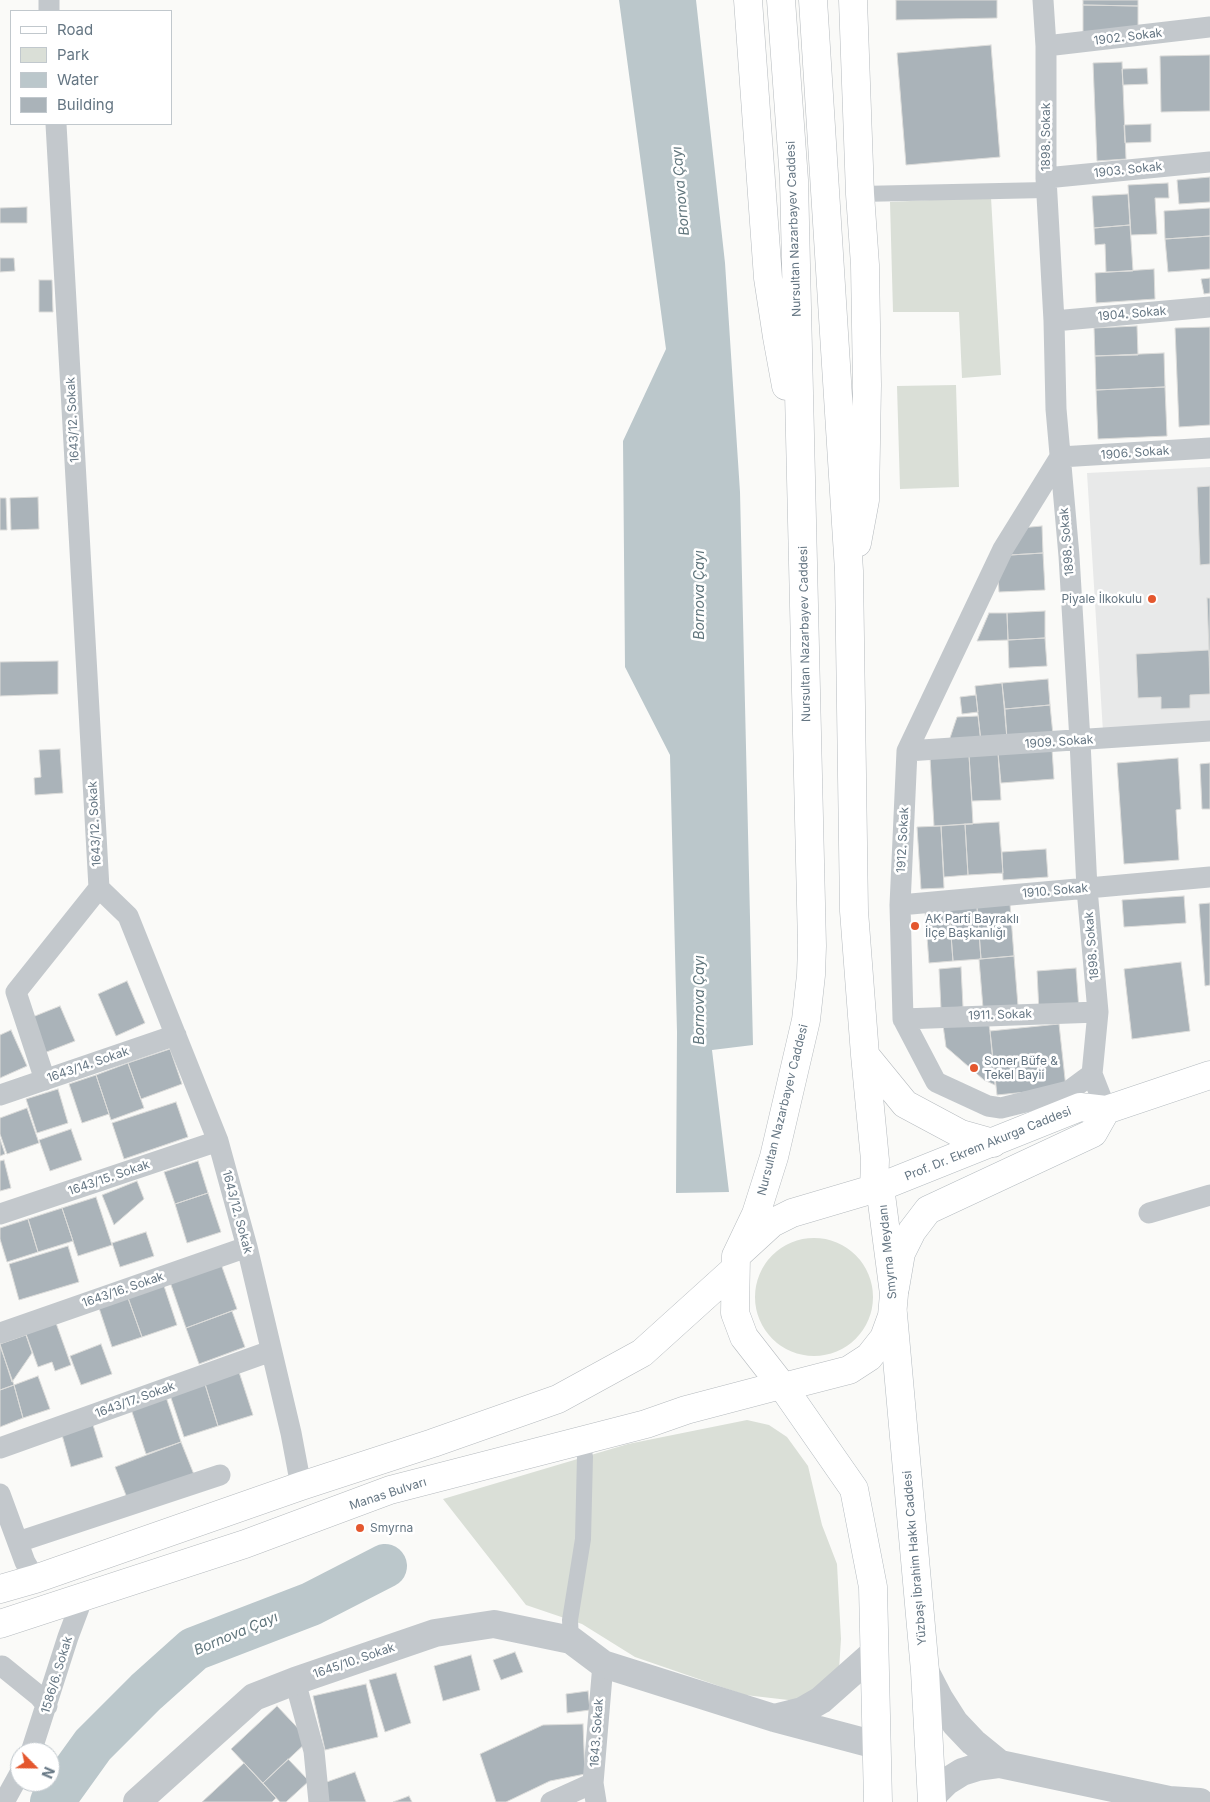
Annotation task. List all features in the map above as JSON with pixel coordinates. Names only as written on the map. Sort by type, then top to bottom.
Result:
[{"type":"main road","points":[[748,0],[768,278],[776,337],[801,456]]},
{"type":"main road","name":"Nursultan Nazarbayev Caddesi","points":[[736,1262],[756,1214],[774,1157],[806,1020],[811,974],[812,946],[794,180],[782,0]]},
{"type":"main road","points":[[813,0],[849,571],[854,911],[877,1188]]},
{"type":"main road","points":[[849,571],[865,500],[867,376],[865,265],[860,194],[853,0]]},
{"type":"main road","points":[[865,1055],[904,1104],[961,1134],[993,1143]]},
{"type":"main road","name":"Prof. Dr. Ekrem Akurga Caddesi","points":[[877,1188],[1080,1107],[1106,1110],[1210,1075]]},
{"type":"main road","points":[[893,1304],[901,1253],[912,1231],[928,1210],[1093,1133],[1106,1110]]},
{"type":"main road","name":"Smyrna Meydanı","points":[[736,1262],[772,1223],[792,1213],[877,1188],[893,1304],[884,1338],[868,1357],[849,1370],[782,1386]]},
{"type":"main road","points":[[736,1262],[736,1313],[744,1337],[782,1386],[854,1489],[873,1587],[878,1802]]},
{"type":"main road","points":[[0,1589],[35,1579],[301,1486],[433,1444],[558,1399],[642,1353],[736,1262]]},
{"type":"main road","name":"Yüzbaşı İbrahim Hakkı Caddesi","points":[[893,1304],[925,1671],[932,1799]]},
{"type":"main road","name":"Manas Bulvarı","points":[[0,1624],[245,1544],[390,1490],[646,1424],[686,1410],[782,1386]]},
{"type":"street","name":"1898. Sokak","points":[[1043,0],[1046,46],[1046,184],[1054,321],[1056,410],[1069,556],[1087,889],[1098,1012],[1092,1074],[1106,1110]]},
{"type":"street","name":"1902. Sokak","points":[[1046,46],[1210,27]]},
{"type":"street","name":"1643/12. Sokak","points":[[56,125],[99,888],[128,916],[218,1142],[247,1247],[270,1351],[291,1433],[301,1486]]},
{"type":"street","name":"1903. Sokak","points":[[1046,184],[1210,162]]},
{"type":"street","points":[[860,194],[1046,184]]},
{"type":"street","name":"1904. Sokak","points":[[1054,321],[1210,307]]},
{"type":"street","name":"1906. Sokak","points":[[1060,457],[1210,448]]},
{"type":"street","name":"1912. Sokak","points":[[1060,457],[1003,549],[907,751],[900,905],[903,1019],[936,1082],[988,1106],[1001,1108],[1069,1091],[1092,1074]]},
{"type":"street","name":"1909. Sokak","points":[[907,751],[1210,731]]},
{"type":"street","name":"1910. Sokak","points":[[900,905],[1210,877]]},
{"type":"street","points":[[45,1080],[16,992],[99,888]]},
{"type":"street","name":"1911. Sokak","points":[[903,1019],[1098,1012]]},
{"type":"street","name":"1643/14. Sokak","points":[[0,1096],[176,1035]]},
{"type":"street","name":"1643/15. Sokak","points":[[0,1214],[218,1142]]},
{"type":"street","points":[[1149,1213],[1210,1196]]},
{"type":"street","name":"1643/16. Sokak","points":[[0,1333],[247,1247]]},
{"type":"street","name":"1643/17. Sokak","points":[[0,1448],[270,1351]]},
{"type":"street","points":[[571,1640],[570,1620],[583,1539],[585,1456]]},
{"type":"street","points":[[18,1542],[220,1475]]},
{"type":"street","points":[[0,1494],[27,1568],[35,1579]]},
{"type":"street","name":"1586/6. Sokak","points":[[34,1742],[82,1597]]},
{"type":"street","name":"1645/10. Sokak","points":[[137,1802],[254,1698],[295,1681],[435,1633],[494,1624],[571,1640],[602,1664]]},
{"type":"street","points":[[774,1718],[802,1711],[821,1700],[874,1653]]},
{"type":"street","points":[[602,1664],[774,1718],[876,1745]]},
{"type":"street","name":"1643. Sokak","points":[[595,1793],[602,1664]]},
{"type":"street","points":[[2,1666],[39,1696],[47,1706]]},
{"type":"street","points":[[925,1671],[955,1723],[973,1742],[1000,1764]]},
{"type":"street","points":[[295,1681],[314,1751],[319,1802]]},
{"type":"street","points":[[932,1799],[946,1782],[962,1772],[978,1767],[1000,1764],[1169,1800],[1200,1802]]},
{"type":"street","points":[[551,1802],[595,1793]]},
{"type":"shaded area","name":"Piyale İlkokulu","points":[[1210,467],[1210,726],[1103,732],[1087,473]]},
{"type":"green space","points":[[991,197],[1001,375],[962,378],[959,312],[893,312],[890,202]]},
{"type":"green space","points":[[956,385],[959,487],[900,489],[897,386]]},
{"type":"green space","points":[[814,1238],[837,1242],[856,1255],[869,1274],[873,1297],[869,1320],[856,1339],[837,1352],[814,1356],[791,1352],[772,1339],[759,1320],[755,1297],[759,1274],[772,1255],[791,1242]]},
{"type":"green space","points":[[747,1420],[769,1425],[787,1437],[808,1466],[822,1525],[837,1564],[841,1639],[838,1685],[797,1701],[745,1695],[635,1657],[582,1624],[526,1605],[443,1499],[628,1444]]},
{"type":"water","points":[[619,0],[696,0],[725,263],[740,492],[753,1045],[712,1050],[729,1192],[676,1193],[677,1032],[670,755],[625,667],[623,441],[666,349]]},
{"type":"building","points":[[896,0],[997,0],[997,18],[896,20]]},
{"type":"building","points":[[1083,0],[1138,0],[1138,6],[1083,5]]},
{"type":"building","points":[[1083,5],[1138,6],[1138,34],[1083,33]]},
{"type":"building","points":[[991,45],[1000,157],[906,165],[897,53]]},
{"type":"building","points":[[1210,55],[1210,111],[1161,112],[1160,56]]},
{"type":"building","points":[[1122,62],[1126,159],[1097,161],[1093,63]]},
{"type":"building","points":[[1147,68],[1148,84],[1123,85],[1122,69]]},
{"type":"building","points":[[1151,124],[1151,142],[1125,143],[1124,125]]},
{"type":"building","points":[[1210,177],[1210,202],[1179,204],[1177,180]]},
{"type":"building","points":[[1168,183],[1169,198],[1155,198],[1157,234],[1131,235],[1128,185]]},
{"type":"building","points":[[1128,194],[1130,225],[1094,228],[1092,196]]},
{"type":"building","points":[[27,207],[27,223],[0,223],[0,208]]},
{"type":"building","points":[[1210,208],[1210,236],[1165,239],[1164,211]]},
{"type":"building","points":[[1130,225],[1133,271],[1106,272],[1105,244],[1095,245],[1094,228]]},
{"type":"building","points":[[1210,236],[1210,269],[1168,272],[1165,239]]},
{"type":"building","points":[[0,258],[14,258],[15,271],[0,272]]},
{"type":"building","points":[[1154,269],[1155,299],[1096,303],[1095,273]]},
{"type":"building","points":[[1210,278],[1210,293],[1204,294],[1201,279]]},
{"type":"building","points":[[39,280],[52,280],[53,312],[39,312]]},
{"type":"building","points":[[1137,326],[1138,355],[1095,356],[1094,328]]},
{"type":"building","points":[[1210,327],[1210,425],[1179,427],[1175,328]]},
{"type":"building","points":[[1164,353],[1165,387],[1096,390],[1095,356]]},
{"type":"building","points":[[1165,387],[1167,436],[1098,439],[1096,390]]},
{"type":"building","points":[[1210,486],[1210,564],[1200,565],[1197,487]]},
{"type":"building","points":[[38,497],[39,529],[11,530],[10,498]]},
{"type":"building","points":[[0,498],[6,498],[7,530],[0,530]]},
{"type":"building","points":[[1042,526],[1043,553],[1010,555],[1020,528]]},
{"type":"building","points":[[1043,553],[1045,590],[999,592],[998,576],[1010,555]]},
{"type":"building","points":[[1207,598],[1210,598],[1210,667],[1209,650]]},
{"type":"building","points":[[1045,611],[1045,638],[1008,640],[1007,613]]},
{"type":"building","points":[[989,613],[1007,613],[1008,640],[977,641]]},
{"type":"building","points":[[1045,638],[1047,666],[1009,668],[1008,640]]},
{"type":"building","points":[[1209,650],[1210,694],[1190,695],[1190,708],[1161,709],[1161,697],[1138,698],[1136,654]]},
{"type":"building","points":[[58,661],[58,694],[0,696],[0,662]]},
{"type":"building","points":[[1048,679],[1050,705],[1005,709],[1002,683]]},
{"type":"building","points":[[1002,683],[1007,739],[981,742],[975,686]]},
{"type":"building","points":[[976,695],[978,712],[962,714],[960,697]]},
{"type":"building","points":[[1050,705],[1053,735],[1007,739],[1005,709]]},
{"type":"building","points":[[978,716],[981,742],[948,744],[957,717]]},
{"type":"building","points":[[60,749],[63,793],[35,795],[34,778],[41,777],[39,750]]},
{"type":"building","points":[[1052,749],[1054,779],[1001,783],[998,753]]},
{"type":"building","points":[[998,753],[1001,800],[972,801],[969,755]]},
{"type":"building","points":[[969,755],[973,824],[934,826],[930,757]]},
{"type":"building","points":[[1178,758],[1181,809],[1176,810],[1179,860],[1124,864],[1117,763]]},
{"type":"building","points":[[1210,763],[1210,809],[1202,809],[1200,764]]},
{"type":"building","points":[[999,822],[1003,873],[968,875],[965,824]]},
{"type":"building","points":[[965,824],[968,875],[944,877],[941,826]]},
{"type":"building","points":[[941,826],[944,888],[921,889],[917,827]]},
{"type":"building","points":[[1046,849],[1048,877],[1003,880],[1002,852]]},
{"type":"building","points":[[1184,896],[1186,923],[1124,927],[1122,900]]},
{"type":"building","points":[[1210,903],[1210,985],[1205,986],[1199,904]]},
{"type":"building","points":[[1010,904],[1014,956],[981,959],[977,907]]},
{"type":"building","points":[[977,907],[981,959],[953,961],[949,909]]},
{"type":"building","points":[[949,909],[953,961],[929,963],[925,911]]},
{"type":"building","points":[[1014,956],[1018,1006],[983,1008],[979,959]]},
{"type":"building","points":[[1181,962],[1190,1031],[1132,1039],[1124,969]]},
{"type":"building","points":[[961,967],[963,1007],[941,1009],[939,969]]},
{"type":"building","points":[[1076,968],[1079,1010],[1039,1012],[1037,971]]},
{"type":"building","points":[[127,981],[145,1023],[116,1036],[98,994]]},
{"type":"building","points":[[60,1006],[75,1041],[44,1053],[30,1018]]},
{"type":"building","points":[[988,1019],[995,1085],[984,1080],[946,1047],[943,1025]]},
{"type":"building","points":[[1059,1024],[1066,1088],[997,1095],[990,1031]]},
{"type":"building","points":[[11,1030],[27,1066],[0,1078],[0,1035]]},
{"type":"building","points":[[170,1049],[182,1084],[141,1099],[128,1063]]},
{"type":"building","points":[[128,1063],[144,1108],[111,1120],[96,1075]]},
{"type":"building","points":[[96,1075],[109,1114],[82,1123],[69,1084]]},
{"type":"building","points":[[58,1089],[68,1123],[37,1133],[26,1099]]},
{"type":"building","points":[[176,1102],[188,1137],[124,1159],[112,1123]]},
{"type":"building","points":[[27,1108],[39,1143],[7,1154],[0,1134],[0,1118]]},
{"type":"building","points":[[71,1129],[82,1160],[50,1171],[39,1140]]},
{"type":"building","points":[[0,1139],[5,1154],[0,1156]]},
{"type":"building","points":[[4,1160],[11,1188],[0,1191],[0,1161]]},
{"type":"building","points":[[198,1161],[208,1193],[175,1204],[164,1172]]},
{"type":"building","points":[[137,1181],[144,1199],[114,1225],[102,1195]]},
{"type":"building","points":[[208,1193],[221,1232],[187,1243],[175,1204]]},
{"type":"building","points":[[96,1197],[112,1245],[78,1256],[62,1208]]},
{"type":"building","points":[[62,1208],[73,1241],[38,1252],[28,1219]]},
{"type":"building","points":[[28,1219],[38,1252],[7,1262],[0,1239],[0,1228]]},
{"type":"building","points":[[146,1232],[154,1256],[120,1267],[112,1243]]},
{"type":"building","points":[[68,1246],[79,1282],[19,1300],[9,1264]]},
{"type":"building","points":[[221,1264],[237,1309],[186,1328],[170,1282]]},
{"type":"building","points":[[163,1283],[177,1325],[142,1337],[127,1295]]},
{"type":"building","points":[[127,1295],[142,1337],[112,1347],[98,1305]]},
{"type":"building","points":[[232,1311],[245,1347],[199,1364],[186,1328]]},
{"type":"building","points":[[56,1323],[71,1365],[55,1371],[52,1362],[38,1367],[26,1334]]},
{"type":"building","points":[[26,1335],[32,1353],[12,1382],[0,1344]]},
{"type":"building","points":[[101,1344],[112,1374],[81,1385],[70,1356]]},
{"type":"building","points":[[0,1346],[14,1385],[0,1390]]},
{"type":"building","points":[[239,1372],[253,1415],[218,1426],[205,1384]]},
{"type":"building","points":[[38,1376],[50,1409],[23,1418],[14,1385]]},
{"type":"building","points":[[205,1384],[218,1426],[184,1437],[170,1395]]},
{"type":"building","points":[[14,1385],[23,1418],[0,1427],[0,1390]]},
{"type":"building","points":[[166,1397],[181,1442],[146,1454],[131,1409]]},
{"type":"building","points":[[93,1425],[103,1457],[71,1467],[62,1435]]},
{"type":"building","points":[[181,1442],[195,1477],[129,1503],[115,1467]]},
{"type":"building","points":[[515,1652],[523,1672],[501,1680],[493,1660]]},
{"type":"building","points":[[471,1655],[480,1690],[443,1701],[434,1666]]},
{"type":"building","points":[[396,1673],[411,1723],[385,1732],[369,1680]]},
{"type":"building","points":[[366,1684],[378,1737],[325,1750],[313,1696]]},
{"type":"building","points":[[588,1691],[590,1710],[567,1713],[566,1694]]},
{"type":"building","points":[[277,1706],[309,1740],[263,1783],[231,1749]]},
{"type":"building","points":[[583,1724],[585,1774],[550,1781],[506,1802],[496,1802],[480,1754],[543,1725]]},
{"type":"building","points":[[288,1759],[309,1781],[286,1802],[280,1802],[263,1783]]},
{"type":"building","points":[[244,1763],[276,1798],[272,1802],[202,1802]]},
{"type":"building","points":[[355,1772],[366,1802],[327,1802],[321,1784]]},
{"type":"building","points":[[409,1796],[412,1802],[393,1802]]},
{"type":"waterway","name":"Bornova Çayı","points":[[52,1802],[93,1745],[146,1692],[194,1649],[311,1604],[385,1566]]},
{"type":"place","name":"Piyale İlkokulu","points":[[1152,599]]},
{"type":"place","name":"AK Parti Bayraklı İlçe Başkanlığı","points":[[915,926]]},
{"type":"place","name":"Soner Büfe & Tekel Bayii","points":[[974,1068]]},
{"type":"place","name":"Smyrna","points":[[360,1528]]}]
